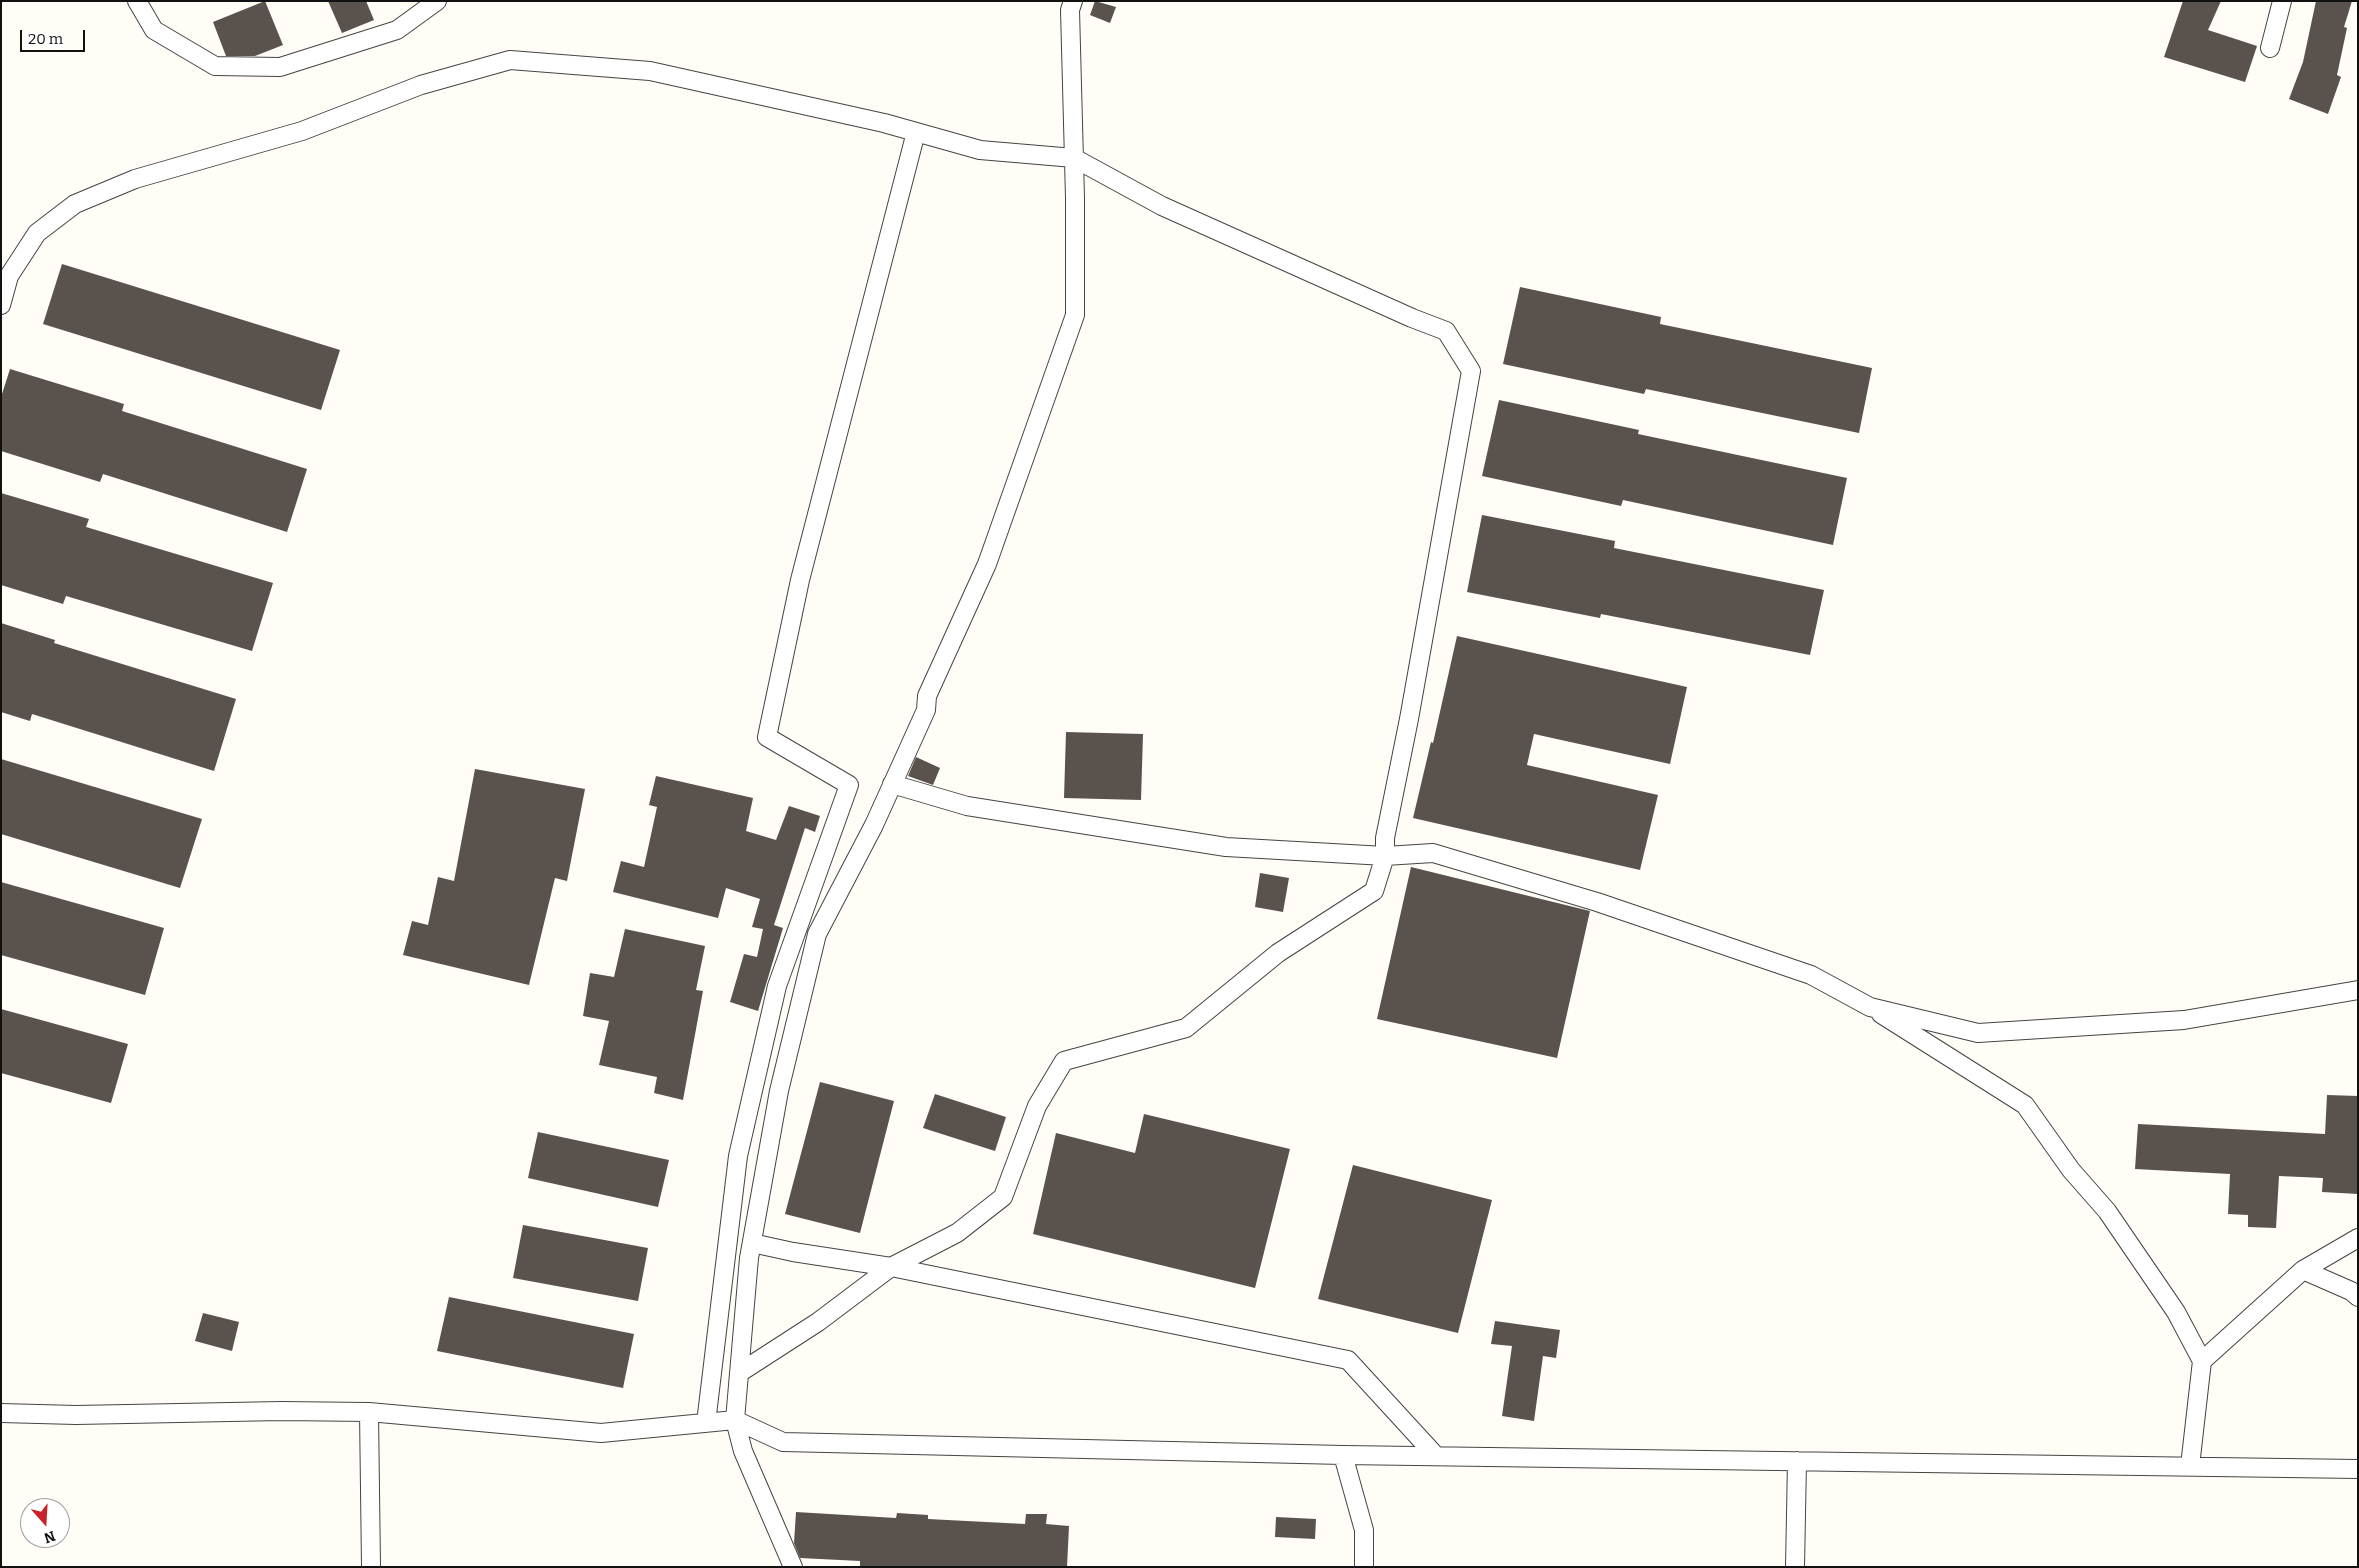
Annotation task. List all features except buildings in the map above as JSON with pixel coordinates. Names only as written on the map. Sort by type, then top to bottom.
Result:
[{"type":"street","points":[[137,1],[154,30],[215,66],[280,67],[397,30],[438,1]]},
{"type":"street","points":[[794,1567],[743,1451],[735,1420],[752,1243],[779,1091],[817,934],[874,825],[926,710],[927,696],[987,564],[1075,314],[1074,158],[1070,10],[1073,1]]},
{"type":"street","points":[[2270,48],[2282,1]]},
{"type":"street","points":[[1,305],[9,276],[37,233],[75,204],[135,179],[302,131],[421,85],[510,60],[650,71],[916,132],[980,150],[1074,158],[1162,206],[1412,318],[1446,330],[1471,370],[1409,719],[1385,838],[1385,856],[1374,891],[1278,954],[1186,1028],[1064,1061],[1037,1106],[1003,1197],[957,1233],[892,1267],[818,1322],[739,1373]]},
{"type":"street","points":[[706,1423],[740,1146],[777,986],[849,785],[767,737],[800,580],[916,132]]},
{"type":"street","points":[[892,784],[967,806],[1226,847],[1385,856],[1433,853],[1597,902],[1811,975],[1870,1007],[2025,1105],[2071,1170],[2107,1211],[2176,1312],[2202,1361],[2190,1466]]},
{"type":"street","points":[[1870,1007],[1978,1033],[2184,1020],[2358,990]]},
{"type":"street","points":[[2202,1361],[2303,1270],[2358,1238]]},
{"type":"street","points":[[752,1243],[793,1252],[892,1267],[1348,1360],[1436,1456]]},
{"type":"street","points":[[2303,1270],[2351,1290],[2358,1297]]},
{"type":"street","points":[[1,1413],[76,1415],[281,1411],[369,1412],[601,1433],[735,1420],[783,1442],[1343,1455],[2358,1469]]},
{"type":"street","points":[[369,1412],[371,1567]]},
{"type":"street","points":[[1343,1455],[1364,1530],[1364,1567]]},
{"type":"street","points":[[1795,1567],[1797,1461]]}]
